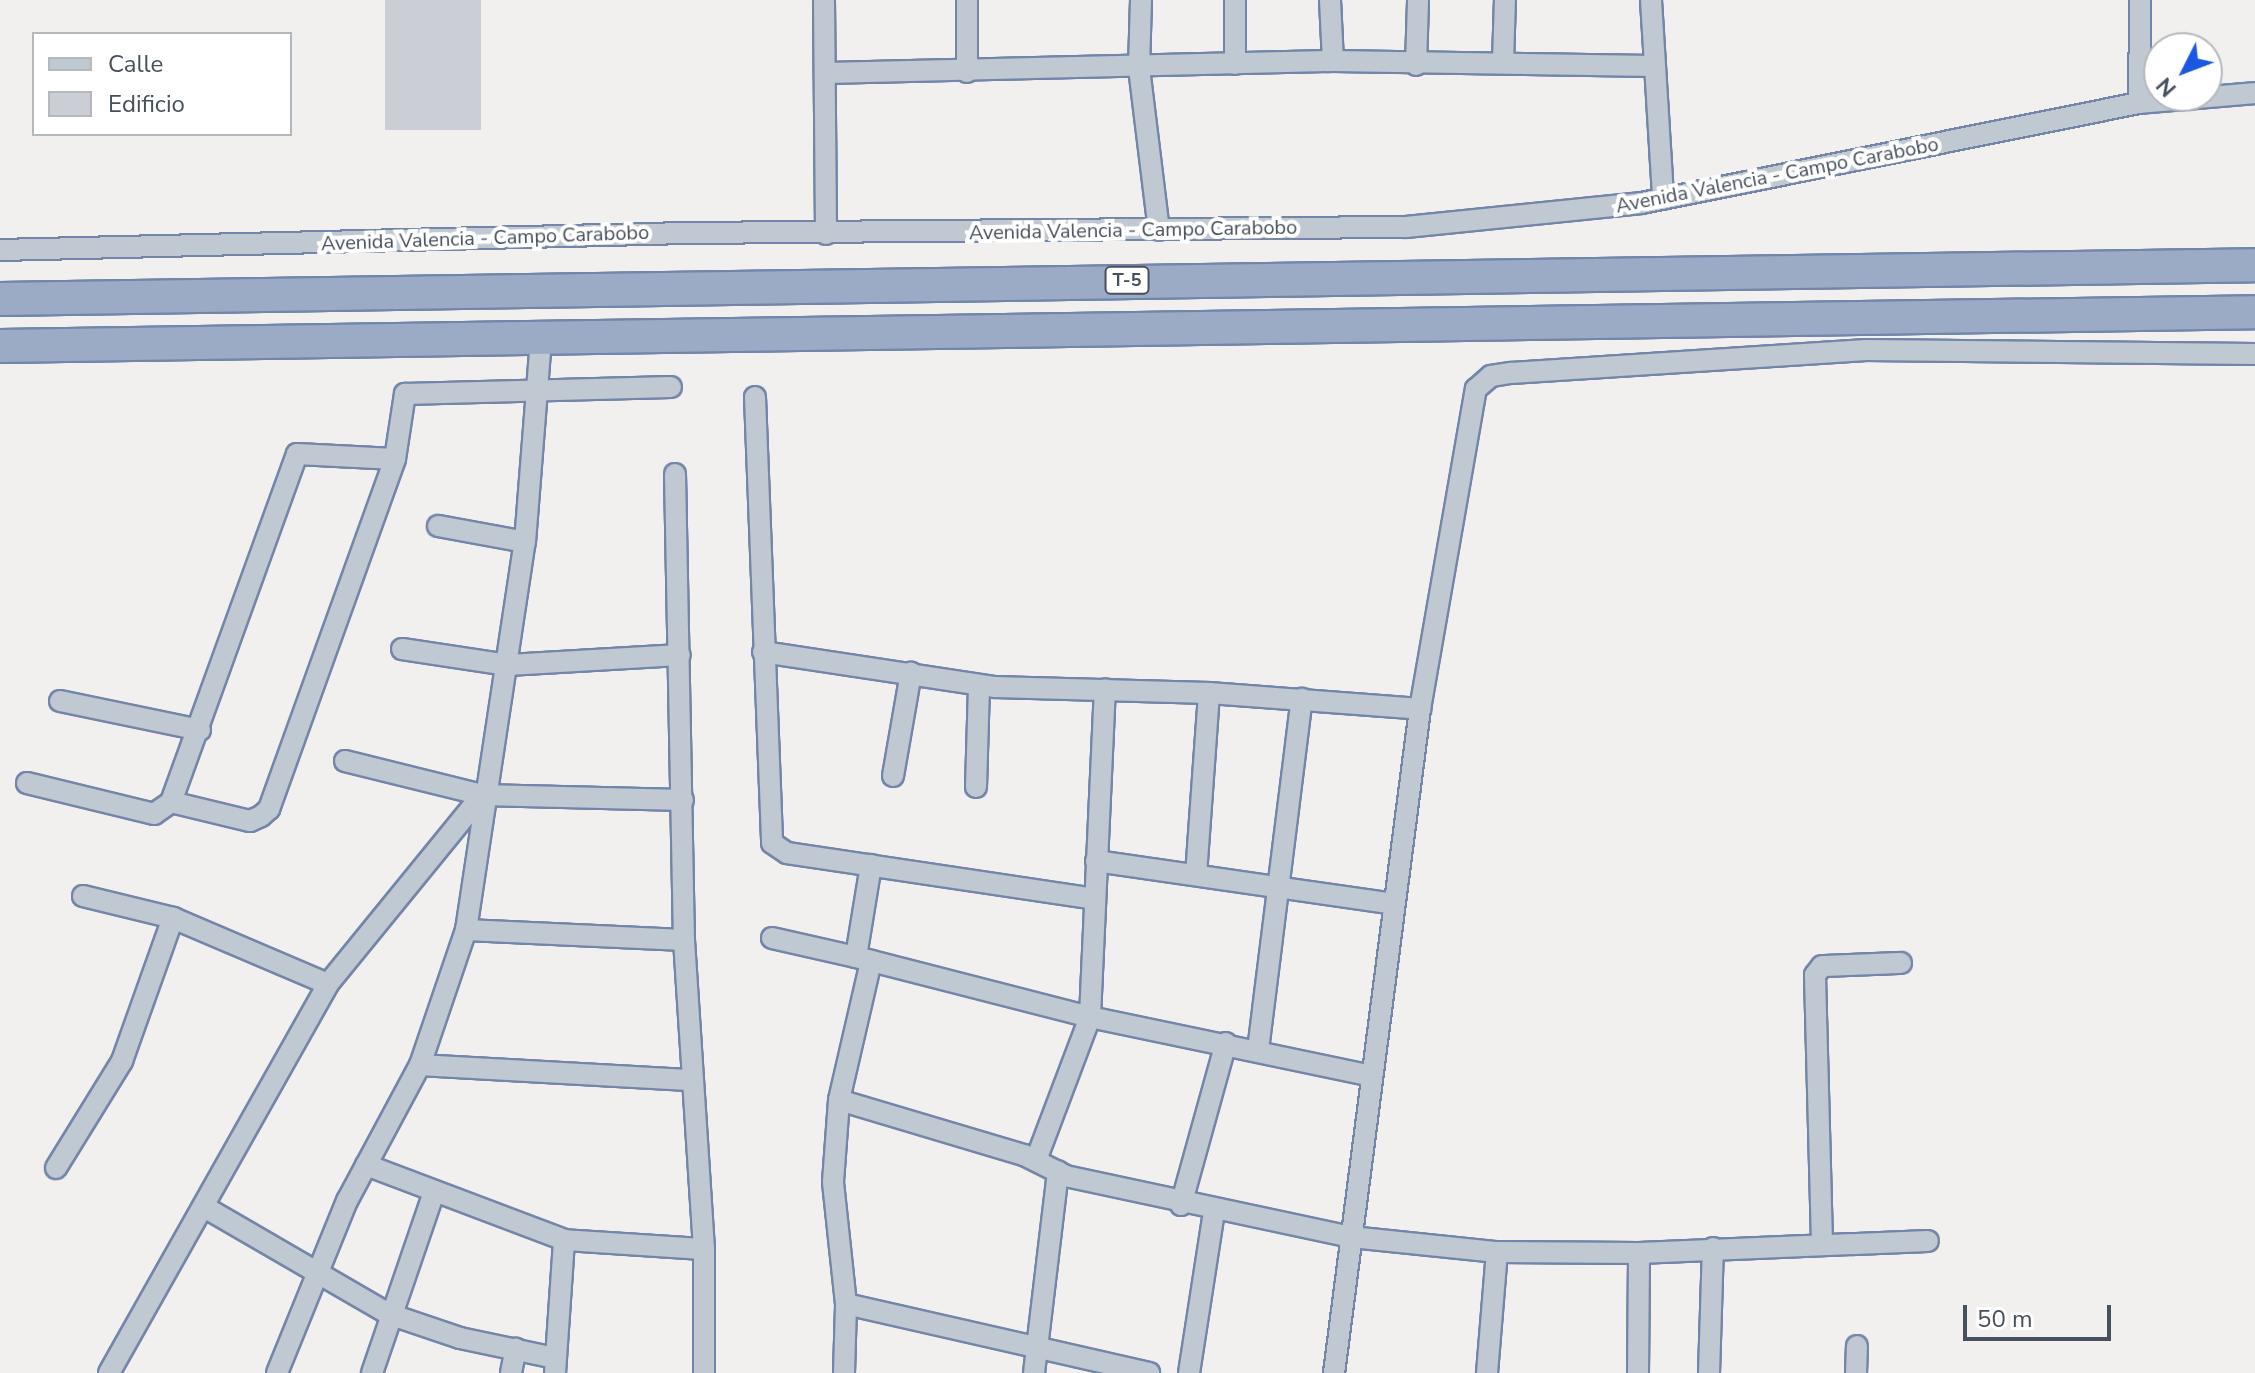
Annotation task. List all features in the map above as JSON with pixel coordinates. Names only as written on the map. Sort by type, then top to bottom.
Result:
[{"type":"highway","name":"T-5","points":[[0,299],[2255,265]]},
{"type":"highway","points":[[0,346],[2255,312]]},
{"type":"street","points":[[824,0],[826,234]]},
{"type":"street","points":[[967,0],[967,72]]},
{"type":"street","points":[[1141,0],[1139,68],[1159,230]]},
{"type":"street","points":[[1235,0],[1235,64]]},
{"type":"street","points":[[1330,0],[1333,61]]},
{"type":"street","points":[[1416,65],[1418,0]]},
{"type":"street","points":[[1503,62],[1505,0]]},
{"type":"street","points":[[1651,0],[1663,199]]},
{"type":"street","points":[[2139,103],[2140,0]]},
{"type":"street","points":[[826,73],[1139,68],[1333,61],[1416,65],[1503,62],[1653,66]]},
{"type":"street","name":"Avenida Valencia - Campo Carabobo","points":[[0,250],[826,234],[1406,227],[1552,217],[1663,199],[2139,103],[2255,93]]},
{"type":"street","points":[[1796,358],[1801,318]]},
{"type":"street","points":[[277,1373],[316,1275],[366,1165],[420,1065],[466,930],[482,795],[508,665],[525,542],[540,387],[541,337]]},
{"type":"street","points":[[1334,1373],[1420,709],[1476,389],[1491,376],[1511,373],[1796,358],[1866,350],[2255,354]]},
{"type":"street","points":[[171,802],[250,821],[269,809],[395,459],[401,400],[410,391],[671,387]]},
{"type":"street","points":[[755,397],[772,843],[787,853],[1095,899]]},
{"type":"street","points":[[27,783],[154,814],[171,802],[200,730],[297,454],[395,459]]},
{"type":"street","points":[[675,474],[684,940],[704,1249],[704,1373]]},
{"type":"street","points":[[438,526],[525,542]]},
{"type":"street","points":[[402,649],[508,665],[680,655]]},
{"type":"street","points":[[763,652],[979,685],[1209,693],[1420,709]]},
{"type":"street","points":[[893,776],[911,673]]},
{"type":"street","points":[[976,787],[979,685]]},
{"type":"street","points":[[1036,1160],[1090,1017],[1098,952],[1096,861],[1105,689]]},
{"type":"street","points":[[1196,875],[1209,693]]},
{"type":"street","points":[[1258,1050],[1282,888],[1302,699]]},
{"type":"street","points":[[60,701],[200,730]]},
{"type":"street","points":[[345,761],[482,795],[683,800]]},
{"type":"street","points":[[109,1373],[206,1208],[264,1088],[328,984],[482,795]]},
{"type":"street","points":[[1096,861],[1394,904]]},
{"type":"street","points":[[844,1373],[846,1304],[833,1182],[839,1100],[863,959],[871,865]]},
{"type":"street","points":[[83,896],[173,918],[328,984]]},
{"type":"street","points":[[56,1168],[122,1061],[173,918]]},
{"type":"street","points":[[466,930],[684,940]]},
{"type":"street","points":[[772,938],[1090,1017],[1226,1043],[1372,1076]]},
{"type":"street","points":[[1822,1243],[1815,975],[1822,966],[1901,963]]},
{"type":"street","points":[[1181,1205],[1226,1043]]},
{"type":"street","points":[[420,1065],[692,1080]]},
{"type":"street","points":[[839,1100],[1036,1160],[1058,1171],[1181,1205],[1351,1237],[1497,1252],[1639,1253],[1928,1241]]},
{"type":"street","points":[[366,1165],[433,1195],[564,1240],[704,1249]]},
{"type":"street","points":[[1034,1373],[1058,1171]]},
{"type":"street","points":[[372,1373],[389,1314],[433,1195]]},
{"type":"street","points":[[206,1208],[316,1275],[389,1314],[460,1338],[516,1348],[555,1366],[564,1240]]},
{"type":"street","points":[[1189,1373],[1214,1211]]},
{"type":"street","points":[[1709,1373],[1713,1248]]},
{"type":"street","points":[[1487,1373],[1497,1252]]},
{"type":"street","points":[[1638,1373],[1639,1253]]},
{"type":"street","points":[[846,1304],[1037,1345],[1149,1373]]},
{"type":"street","points":[[1856,1373],[1857,1346]]},
{"type":"street","points":[[511,1373],[516,1348]]},
{"type":"building","points":[[385,0],[481,0],[481,130],[385,130]]}]
